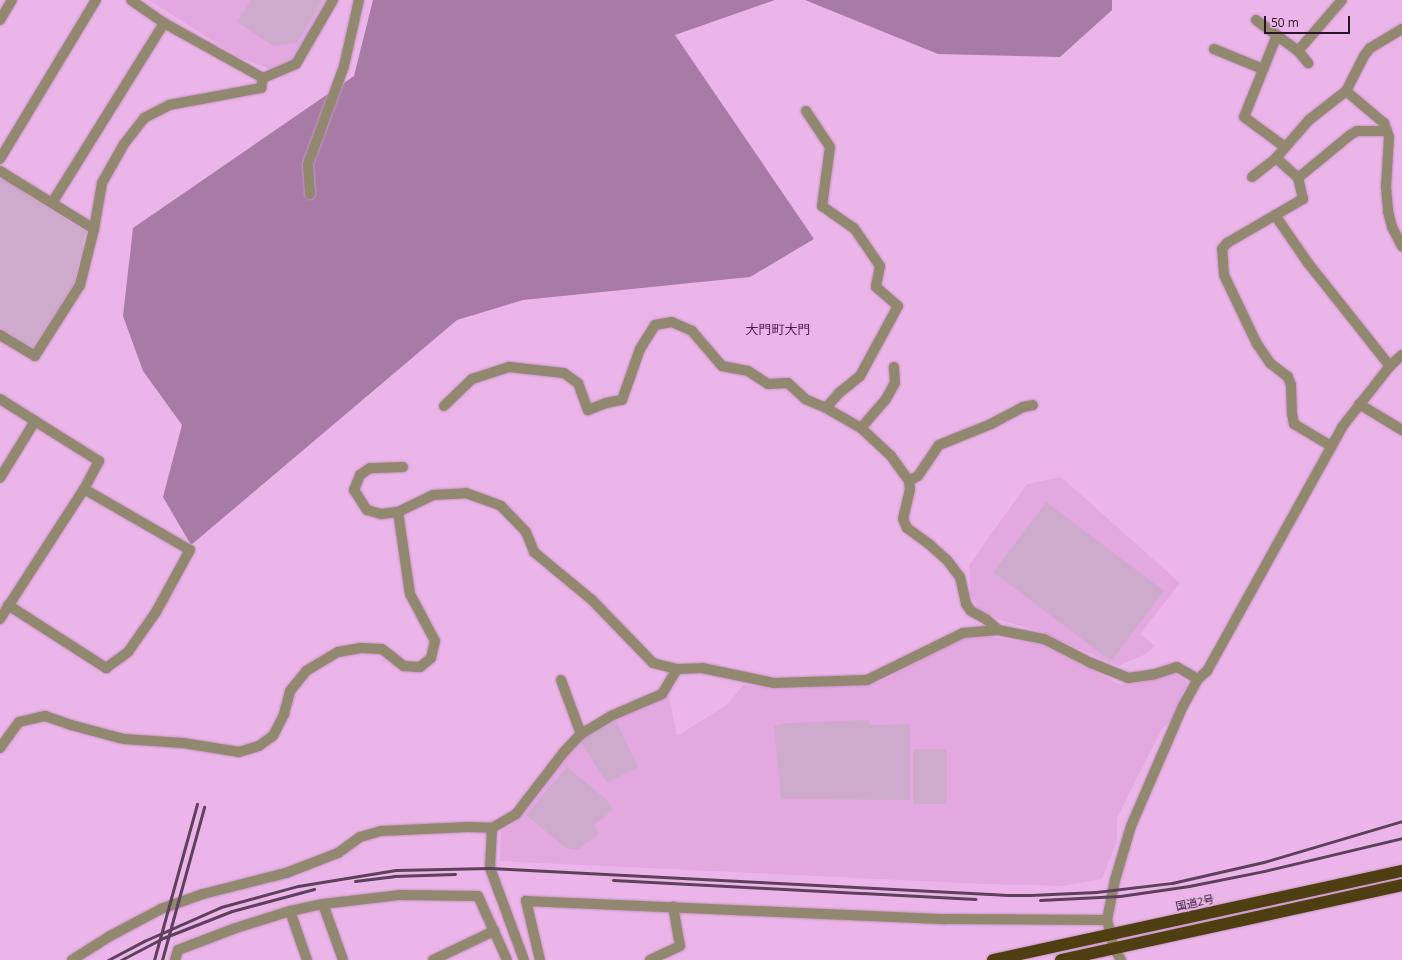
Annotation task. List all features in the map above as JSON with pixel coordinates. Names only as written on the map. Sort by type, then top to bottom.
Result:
[{"type":"highway","name":"国道2号","points":[[993,960],[1402,872]]},
{"type":"highway","points":[[1061,960],[1402,885]]},
{"type":"street","points":[[0,20],[12,0]]},
{"type":"street","points":[[0,159],[96,0]]},
{"type":"street","points":[[131,0],[164,22],[263,78]]},
{"type":"street","points":[[263,78],[296,64],[334,0]]},
{"type":"street","points":[[310,194],[308,164],[344,66],[359,0]]},
{"type":"street","points":[[1298,51],[1342,0]]},
{"type":"street","points":[[1256,20],[1298,51],[1308,63]]},
{"type":"street","points":[[52,203],[164,22]]},
{"type":"street","points":[[1252,177],[1276,158],[1309,120],[1346,91],[1364,56],[1370,48],[1402,29]]},
{"type":"street","points":[[1277,36],[1244,118],[1285,147]]},
{"type":"street","points":[[1214,49],[1263,69]]},
{"type":"street","points":[[0,335],[35,356],[80,284],[94,228],[102,183],[124,144],[144,118],[169,105],[261,88],[263,78]]},
{"type":"street","points":[[1346,91],[1374,113],[1384,123],[1387,131],[1386,186],[1388,211],[1392,227],[1402,247]]},
{"type":"street","points":[[806,111],[830,147],[822,206],[854,228],[880,266],[876,288],[898,306],[860,376],[839,393],[826,408]]},
{"type":"street","points":[[1298,178],[1357,131],[1387,131]]},
{"type":"street","points":[[1276,158],[1298,178],[1303,199],[1227,243],[1222,249],[1224,275],[1257,344],[1270,362],[1288,377],[1291,385],[1292,414],[1294,424],[1331,446]]},
{"type":"street","points":[[0,171],[94,228]]},
{"type":"street","points":[[1275,214],[1308,263],[1390,366]]},
{"type":"street","points":[[444,406],[472,379],[509,367],[564,373],[578,383],[588,410],[622,400],[640,349],[655,325],[672,322],[692,331],[722,366],[748,371],[768,384],[788,383],[805,399],[826,408],[861,428],[891,456],[909,481],[910,490],[903,519],[907,528],[929,544],[947,560],[960,577],[966,604],[971,611],[987,620],[998,630]]},
{"type":"street","points":[[1120,960],[1114,948],[1107,920],[1115,880],[1131,826],[1183,706],[1198,679],[1206,671],[1342,427],[1390,366],[1402,355]]},
{"type":"street","points":[[861,428],[886,399],[895,383],[894,367]]},
{"type":"street","points":[[0,399],[99,461],[84,489],[0,619]]},
{"type":"street","points":[[1359,404],[1402,430]]},
{"type":"street","points":[[909,481],[918,476],[939,445],[991,424],[1023,407],[1033,405]]},
{"type":"street","points":[[0,478],[35,421]]},
{"type":"street","points":[[404,467],[370,468],[360,475],[354,490],[367,510],[381,514],[398,512],[434,495],[466,493],[501,506],[526,532],[534,552],[592,600],[653,663],[677,669],[702,668],[774,683],[867,680],[963,633],[998,630],[1044,639],[1091,663],[1128,678],[1154,674],[1177,667],[1198,679]]},
{"type":"street","points":[[8,606],[106,668],[128,652],[156,612],[190,550],[84,489]]},
{"type":"street","points":[[0,748],[19,722],[45,716],[71,725],[124,739],[183,743],[239,752],[259,746],[273,736],[284,714],[290,691],[306,671],[338,652],[361,648],[382,649],[404,666],[420,667],[431,658],[435,641],[410,594],[398,512]]},
{"type":"street","points":[[72,960],[110,936],[161,909],[202,894],[286,873],[338,853],[360,837],[380,831],[468,827],[492,828],[516,814],[581,734],[613,715],[662,694],[677,669]]},
{"type":"street","points":[[561,680],[581,734]]},
{"type":"street","points":[[492,828],[490,868],[524,960]]},
{"type":"street","points":[[175,960],[178,950],[236,928],[290,911],[323,904],[400,894],[478,896],[507,960]]},
{"type":"street","points":[[540,960],[526,901],[946,919],[1107,920]]},
{"type":"street","points":[[323,904],[343,960]]},
{"type":"street","points":[[650,960],[680,946],[673,907]]},
{"type":"street","points":[[290,911],[307,960]]},
{"type":"street","points":[[433,960],[494,931]]},
{"type":"shaded area","points":[[149,0],[328,0],[294,59],[284,66],[270,69],[238,57]]},
{"type":"shaded area","points":[[251,0],[323,0],[297,43],[273,46],[237,22]]},
{"type":"shaded area","points":[[373,0],[775,0],[675,35],[814,239],[750,277],[523,300],[457,320],[191,545],[163,497],[182,425],[143,371],[123,316],[133,228],[354,76]]},
{"type":"shaded area","points":[[805,0],[1112,0],[1112,10],[1060,57],[938,54]]},
{"type":"shaded area","points":[[0,177],[86,232],[74,284],[33,348],[0,328]]},
{"type":"shaded area","points":[[1061,477],[1180,583],[1140,634],[1155,646],[1146,654],[1118,666],[1039,631],[1003,621],[979,610],[971,595],[969,565],[1027,484]]},
{"type":"shaded area","points":[[1046,502],[1164,591],[1111,661],[993,572]]},
{"type":"shaded area","points":[[990,637],[1040,644],[1121,685],[1144,682],[1169,674],[1175,674],[1188,682],[1171,720],[1162,729],[1117,818],[1117,841],[1102,879],[1063,886],[985,884],[500,861],[501,831],[510,826],[527,809],[578,740],[616,717],[669,695],[677,736],[728,704],[743,685],[785,689],[876,683],[888,678],[933,648],[965,639]]},
{"type":"shaded area","points":[[869,720],[869,725],[910,724],[910,800],[781,799],[774,726],[788,723]]},
{"type":"shaded area","points":[[616,721],[638,767],[607,783],[580,741]]},
{"type":"shaded area","points":[[913,749],[947,749],[947,804],[913,804]]},
{"type":"shaded area","points":[[567,767],[607,800],[613,810],[594,825],[599,834],[578,850],[566,848],[526,815]]},
{"type":"railway","points":[[154,960],[197,804]]},
{"type":"railway","points":[[162,960],[204,807]]},
{"type":"railway","points":[[108,960],[144,941],[221,907],[298,886],[396,870],[490,868],[1008,895],[1096,892],[1172,883],[1264,862],[1402,821]]},
{"type":"railway","points":[[1040,900],[1120,896],[1189,886],[1264,871],[1402,838]]},
{"type":"railway","points":[[355,881],[394,876],[455,874]]},
{"type":"railway","points":[[613,880],[976,899]]},
{"type":"railway","points":[[121,960],[163,938],[232,911],[314,889]]},
{"type":"district","name":"大門町大門","points":[[778,329]]}]
